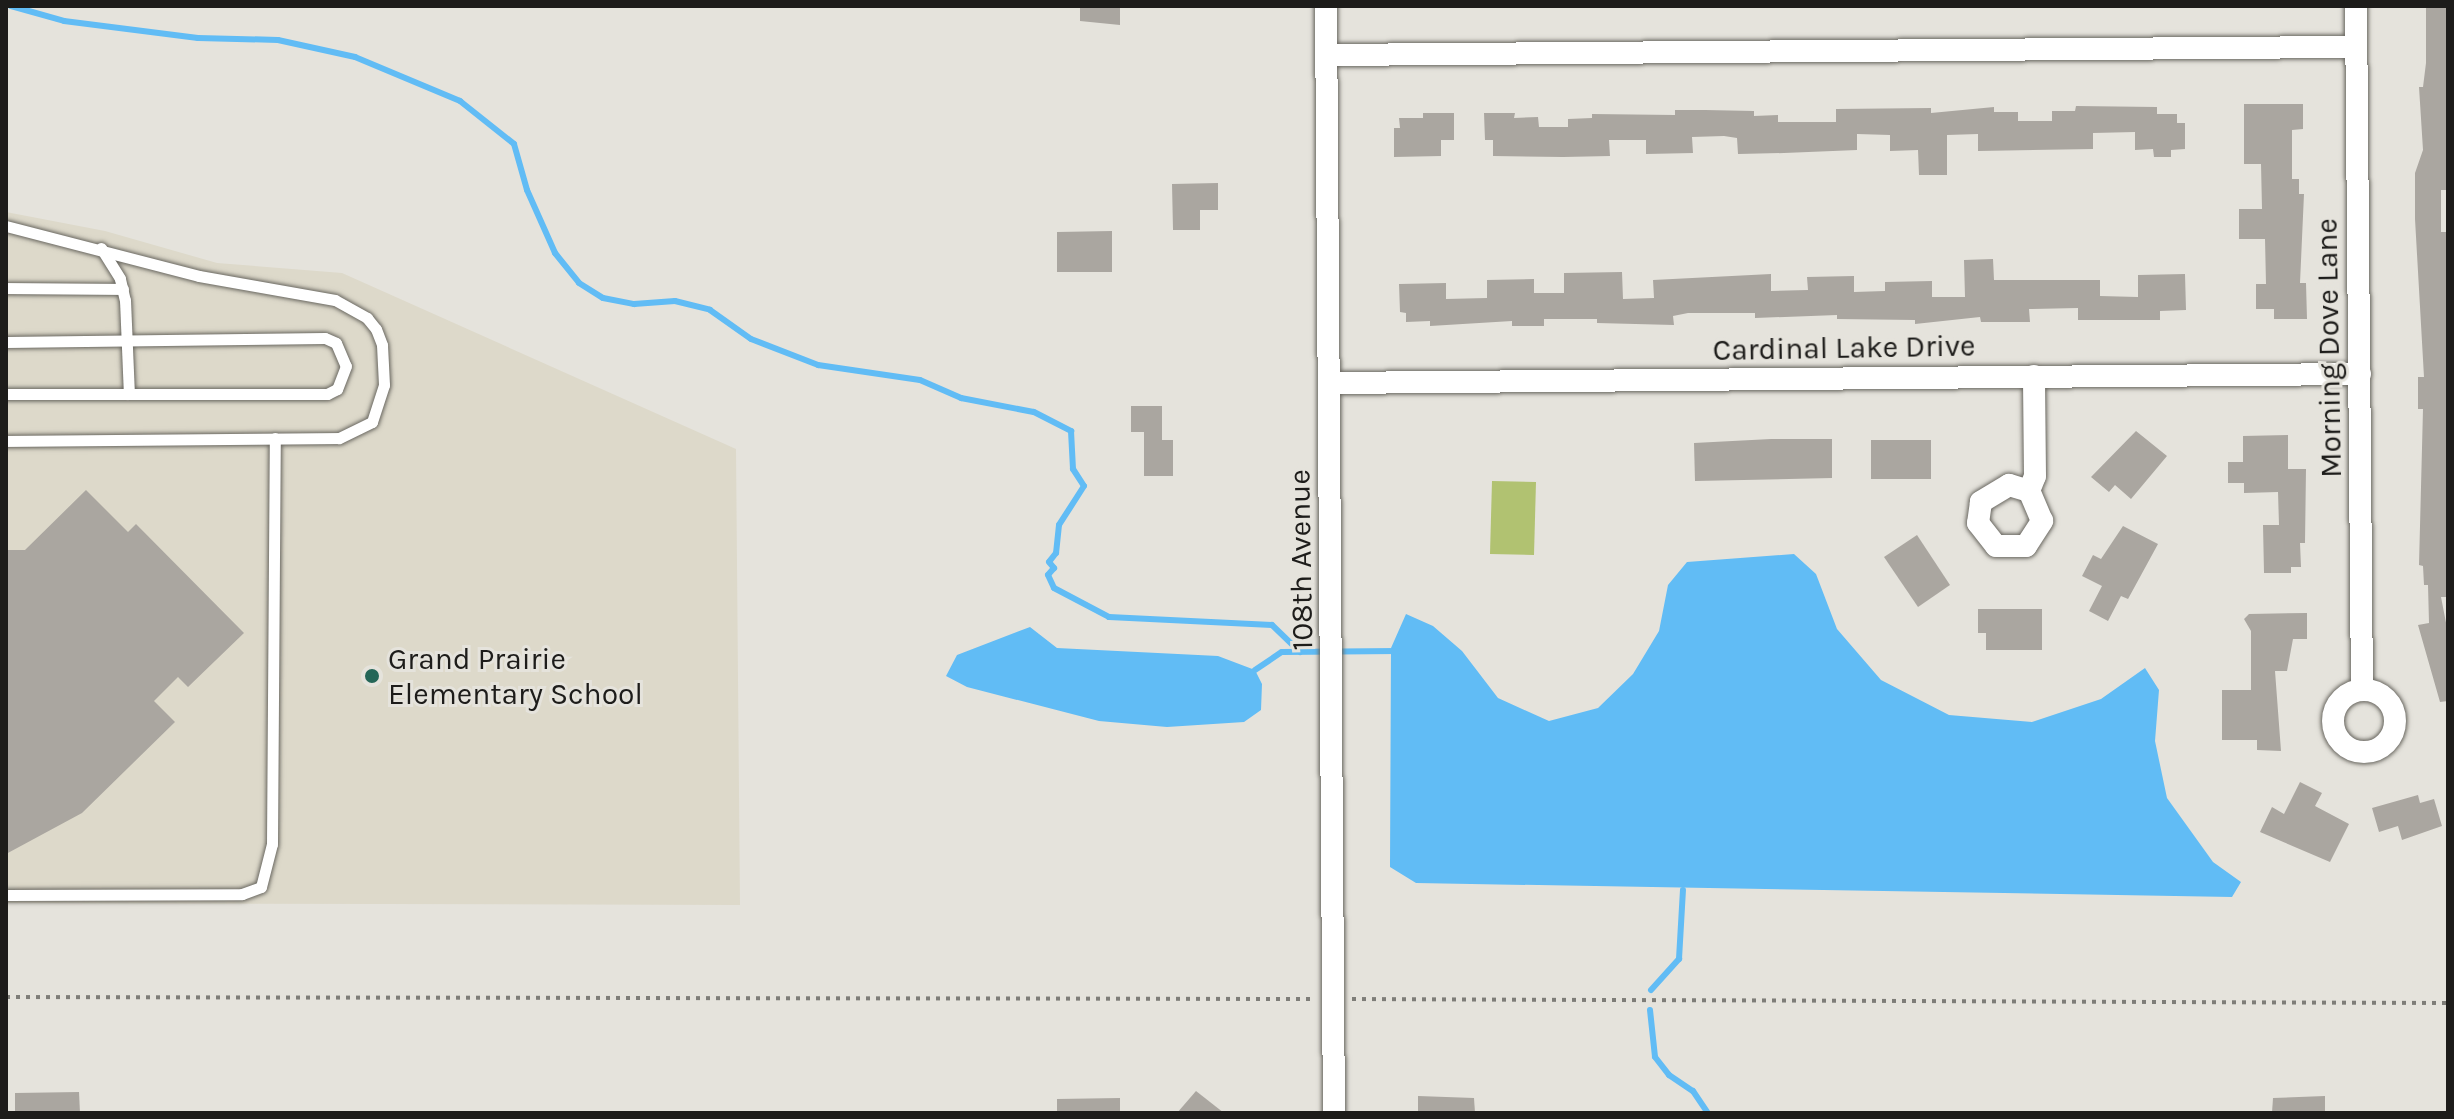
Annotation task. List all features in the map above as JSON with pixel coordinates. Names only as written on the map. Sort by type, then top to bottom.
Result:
[{"type":"street","name":"108th Avenue","points":[[1326,6],[1336,999],[1334,1113]]},
{"type":"street","name":"Morning Dove Lane","points":[[2356,6],[2362,689]]},
{"type":"street","points":[[1326,55],[2356,47]]},
{"type":"street","name":"Cardinal Lake Drive","points":[[1329,383],[2360,374]]},
{"type":"street","points":[[2029,491],[2035,476],[2034,376]]},
{"type":"lane","points":[[6,226],[101,248],[199,276],[335,300],[367,318],[382,345],[384,385],[372,422],[339,438],[6,441]]},
{"type":"lane","points":[[101,248],[123,289],[129,394]]},
{"type":"lane","points":[[6,288],[123,289]]},
{"type":"lane","points":[[6,342],[325,338],[336,343],[346,366],[337,389],[327,394],[6,394]]},
{"type":"lane","points":[[6,895],[242,894],[261,887],[272,844],[275,438]]},
{"type":"path","points":[[6,997],[2448,1003]]},
{"type":"shaded area","name":"Grand Prairie Elementary School","points":[[6,212],[105,231],[217,263],[342,273],[736,449],[740,905],[6,903]]},
{"type":"green space","points":[[1492,481],[1536,482],[1534,555],[1490,554]]},
{"type":"water","points":[[1794,554],[1816,574],[1837,629],[1881,680],[1949,715],[2032,722],[2101,699],[2145,668],[2159,690],[2155,741],[2167,798],[2213,862],[2241,882],[2232,897],[1416,883],[1390,867],[1391,648],[1406,614],[1433,626],[1462,651],[1498,698],[1549,721],[1598,708],[1633,674],[1659,631],[1668,585],[1687,562]]},
{"type":"water","points":[[1030,627],[1057,648],[1218,656],[1255,670],[1262,684],[1261,710],[1244,722],[1167,727],[1099,721],[967,687],[946,676],[957,655]]},
{"type":"building","points":[[1080,6],[1120,6],[1120,25],[1080,21]]},
{"type":"building","points":[[2426,6],[2448,6],[2448,190],[2441,190],[2441,232],[2448,232],[2448,597],[2441,597],[2448,633],[2448,701],[2440,702],[2418,625],[2429,623],[2428,585],[2424,585],[2423,566],[2419,565],[2423,409],[2418,409],[2418,377],[2424,377],[2415,219],[2415,173],[2423,150],[2419,87],[2423,87],[2426,63]]},
{"type":"building","points":[[2244,104],[2303,104],[2303,129],[2292,130],[2292,179],[2299,179],[2299,194],[2304,194],[2300,283],[2306,283],[2307,319],[2274,319],[2274,309],[2256,309],[2256,284],[2266,284],[2265,239],[2239,239],[2239,209],[2262,209],[2261,164],[2244,164]]},
{"type":"building","points":[[2076,106],[2157,107],[2157,114],[2177,114],[2177,123],[2185,123],[2185,149],[2171,150],[2171,157],[2154,157],[2153,149],[2135,150],[2135,132],[2093,133],[2093,149],[1978,151],[1978,134],[1947,135],[1947,175],[1919,175],[1918,150],[1890,151],[1890,135],[1857,134],[1857,150],[1738,154],[1737,138],[1724,136],[1692,137],[1693,153],[1646,154],[1646,140],[1609,140],[1610,156],[1493,156],[1493,140],[1485,140],[1484,113],[1515,113],[1514,118],[1538,117],[1539,127],[1568,127],[1568,119],[1592,118],[1592,114],[1675,115],[1675,110],[1754,111],[1754,116],[1778,115],[1778,122],[1836,122],[1836,109],[1931,108],[1931,113],[1994,107],[1994,112],[2018,112],[2018,121],[2052,121],[2052,111],[2075,111]]},
{"type":"building","points":[[1423,113],[1454,113],[1454,140],[1441,140],[1441,156],[1394,157],[1394,128],[1400,128],[1399,118],[1423,118]]},
{"type":"building","points":[[1218,183],[1218,210],[1200,210],[1200,230],[1173,230],[1172,184]]},
{"type":"building","points":[[1112,231],[1112,272],[1057,272],[1057,232]]},
{"type":"building","points":[[1993,259],[1994,280],[2100,280],[2100,296],[2138,297],[2138,275],[2185,274],[2186,310],[2160,311],[2160,320],[2078,320],[2078,308],[2029,309],[2030,322],[1981,322],[1980,317],[1915,324],[1915,320],[1837,319],[1837,315],[1755,318],[1755,313],[1688,313],[1673,316],[1674,325],[1597,323],[1597,319],[1544,319],[1544,326],[1512,326],[1512,321],[1430,326],[1430,321],[1406,322],[1406,313],[1400,312],[1399,284],[1446,283],[1446,299],[1487,298],[1487,280],[1534,279],[1534,293],[1564,293],[1564,273],[1622,272],[1623,299],[1654,298],[1653,280],[1771,274],[1771,291],[1808,290],[1807,277],[1854,276],[1854,292],[1885,291],[1885,282],[1932,281],[1932,297],[1965,297],[1964,260]]},
{"type":"building","points":[[1131,406],[1162,406],[1162,440],[1173,440],[1173,476],[1144,476],[1144,432],[1131,432]]},
{"type":"building","points":[[2136,431],[2167,456],[2131,499],[2115,485],[2109,492],[2091,477]]},
{"type":"building","points":[[2288,435],[2288,469],[2306,469],[2305,543],[2300,543],[2301,567],[2291,567],[2291,573],[2264,573],[2263,525],[2279,525],[2278,492],[2244,493],[2244,483],[2228,483],[2228,462],[2243,462],[2243,436]]},
{"type":"building","points":[[1832,439],[1832,478],[1695,481],[1694,443]]},
{"type":"building","points":[[1871,440],[1931,440],[1931,479],[1871,479]]},
{"type":"building","points":[[86,490],[128,532],[136,524],[244,633],[188,687],[178,677],[154,701],[175,722],[82,813],[6,854],[6,550],[25,550]]},
{"type":"building","points":[[2123,526],[2158,544],[2128,599],[2121,596],[2108,621],[2089,611],[2102,586],[2082,576],[2093,555],[2101,559]]},
{"type":"building","points":[[1917,535],[1950,585],[1918,607],[1884,557]]},
{"type":"building","points":[[1978,609],[2042,609],[2042,650],[1986,650],[1986,633],[1978,633]]},
{"type":"building","points":[[2307,613],[2307,639],[2293,639],[2287,671],[2275,671],[2281,751],[2257,750],[2257,740],[2222,740],[2222,690],[2251,690],[2251,631],[2244,619],[2249,614]]},
{"type":"building","points":[[2300,782],[2322,793],[2315,806],[2349,824],[2330,862],[2260,832],[2272,807],[2284,814]]},
{"type":"building","points":[[2418,795],[2420,803],[2434,799],[2442,826],[2402,840],[2398,826],[2379,832],[2372,808]]},
{"type":"building","points":[[1196,1091],[1224,1113],[1177,1113]]},
{"type":"building","points":[[79,1092],[80,1113],[15,1113],[15,1093]]},
{"type":"building","points":[[1418,1096],[1474,1098],[1475,1113],[1418,1113]]},
{"type":"building","points":[[2325,1096],[2325,1113],[2272,1113],[2273,1098]]},
{"type":"building","points":[[1120,1098],[1120,1113],[1057,1113],[1057,1099]]},
{"type":"waterway","points":[[11,6],[64,21],[198,38],[278,40],[355,57],[460,101],[514,144],[527,190],[555,253],[579,283],[603,298],[634,304],[675,301],[710,310],[751,339],[818,365],[920,380],[961,398],[1034,412],[1071,431],[1073,469],[1084,486],[1059,525],[1056,553],[1049,562],[1054,568],[1048,575],[1054,588],[1109,617],[1272,625],[1300,652]]},
{"type":"waterway","points":[[1255,670],[1282,652],[1398,651]]},
{"type":"waterway","points":[[1651,990],[1679,959],[1683,890]]},
{"type":"waterway","points":[[1650,1010],[1655,1057],[1669,1075],[1693,1091],[1708,1113]]},
{"type":"place","name":"Grand Prairie Elementary School","points":[[372,676]]}]
